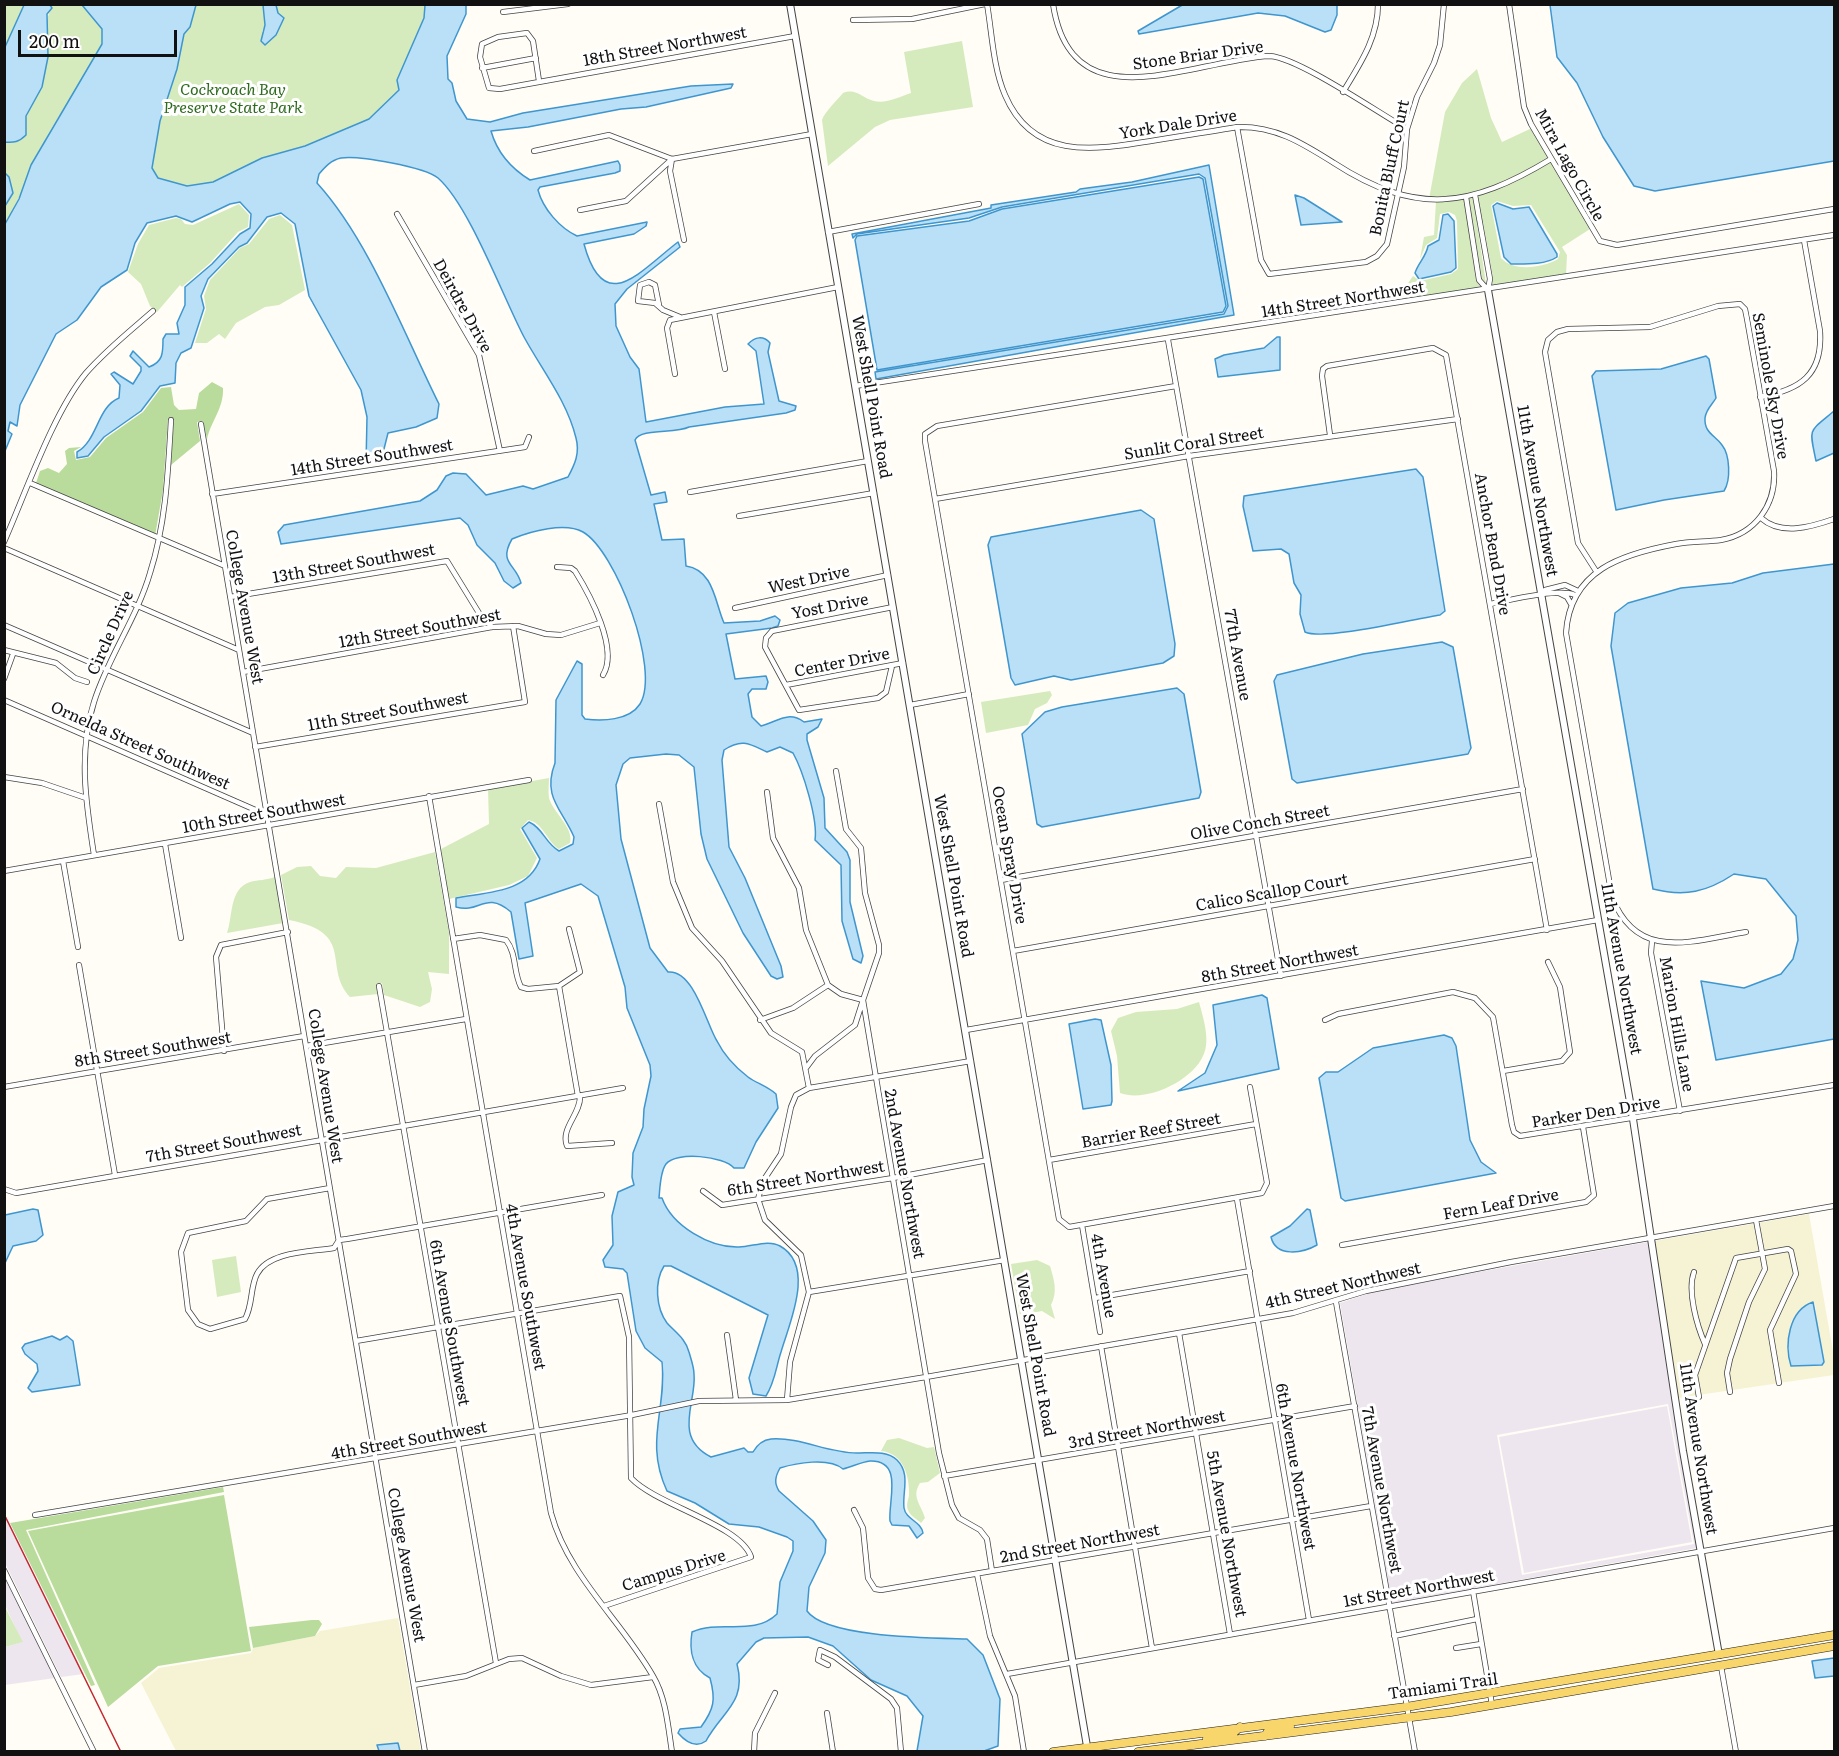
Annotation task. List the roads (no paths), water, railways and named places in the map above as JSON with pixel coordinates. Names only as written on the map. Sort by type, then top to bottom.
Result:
[{"type":"main road","name":"Tamiami Trail","points":[[1053,1752],[1406,1707],[1834,1635]]},
{"type":"main road","name":"Tamiami Trail","points":[[1138,1752],[1408,1718],[1834,1646]]},
{"type":"main road","points":[[1721,1666],[1725,1660],[1741,1656],[1748,1650]]},
{"type":"main road","points":[[1708,1668],[1719,1655]]},
{"type":"main road","points":[[1265,1736],[1269,1730],[1297,1725],[1317,1718]]},
{"type":"main road","points":[[1192,1745],[1213,1737],[1232,1734],[1240,1727]]},
{"type":"street","points":[[503,12],[568,4]]},
{"type":"street","name":"West Shell Point Road","points":[[790,4],[1088,1749]]},
{"type":"street","points":[[853,21],[912,19],[986,4]]},
{"type":"street","name":"York Dale Drive","points":[[986,4],[1005,95],[1013,111],[1030,128],[1053,143],[1085,150],[1101,149],[1238,127],[1256,127],[1288,136],[1354,176],[1397,195],[1443,200],[1476,195],[1507,184],[1551,159]]},
{"type":"street","name":"Stone Briar Drive","points":[[1053,4],[1061,38],[1071,55],[1089,69],[1104,76],[1130,78],[1270,56],[1287,60],[1407,129]]},
{"type":"street","points":[[1343,92],[1370,45],[1378,16],[1378,4]]},
{"type":"street","name":"Bonita Bluff Court","points":[[1238,127],[1262,260],[1269,274],[1366,262],[1377,256],[1386,244],[1404,167],[1407,129],[1417,97],[1440,45],[1444,4]]},
{"type":"street","name":"Mira Lago Circle","points":[[1509,4],[1524,107],[1593,234],[1609,245],[1834,209]]},
{"type":"street","points":[[536,58],[482,68],[482,44],[498,37],[527,33],[533,41],[536,58],[539,81]]},
{"type":"street","name":"18th Street Northwest","points":[[482,68],[489,88],[500,89],[795,36]]},
{"type":"street","points":[[534,151],[609,135],[672,159],[812,134]]},
{"type":"street","points":[[580,210],[626,201],[672,159]]},
{"type":"street","points":[[672,159],[670,171],[684,240]]},
{"type":"street","name":"11th Avenue Northwest","points":[[1476,195],[1490,279],[1488,290],[1633,1119],[1650,1239],[1719,1655]]},
{"type":"street","name":"11th Avenue Northwest","points":[[1466,197],[1479,280],[1488,290]]},
{"type":"street","points":[[828,232],[979,204]]},
{"type":"street","name":"Deirdre Drive","points":[[396,214],[478,355],[500,451]]},
{"type":"street","name":"14th Street Northwest","points":[[855,387],[1834,235]]},
{"type":"street","points":[[1761,397],[1792,390],[1804,382],[1817,362],[1821,346],[1820,331],[1804,240]]},
{"type":"street","points":[[659,305],[638,301],[640,285],[649,282],[655,285],[659,305],[663,310],[680,317]]},
{"type":"street","points":[[675,374],[667,328],[670,320],[838,287]]},
{"type":"street","name":"Seminole Sky Drive","points":[[1596,571],[1578,543],[1545,352],[1548,340],[1557,332],[1568,329],[1650,327],[1718,306],[1740,304],[1745,309],[1774,482],[1772,495],[1761,518]]},
{"type":"street","points":[[4,542],[57,421],[85,375],[102,355],[153,311]]},
{"type":"street","points":[[714,312],[725,369]]},
{"type":"street","name":"77th Avenue","points":[[1168,339],[1281,976]]},
{"type":"street","name":"Anchor Bend Drive","points":[[1330,435],[1323,369],[1333,363],[1432,348],[1446,355],[1547,930]]},
{"type":"street","name":"Ocean Spray Drive","points":[[1082,1225],[1069,1227],[1059,1219],[925,434],[930,428],[1176,386]]},
{"type":"street","name":"Sunlit Coral Street","points":[[935,499],[1189,456],[1458,419]]},
{"type":"street","name":"Circle Drive","points":[[94,855],[84,769],[87,736],[94,702],[150,575],[165,511],[171,420]]},
{"type":"street","name":"College Avenue West","points":[[201,424],[425,1752]]},
{"type":"street","name":"14th Street Southwest","points":[[212,494],[525,447],[529,437]]},
{"type":"street","points":[[690,492],[868,461]]},
{"type":"street","points":[[30,483],[159,540],[225,566]]},
{"type":"street","points":[[739,516],[874,493]]},
{"type":"street","points":[[1746,932],[1678,943],[1652,941],[1625,924],[1612,897],[1568,650],[1566,633],[1571,604],[1577,593],[1596,571],[1612,563],[1652,550],[1735,537],[1748,530],[1761,518],[1779,529],[1821,524],[1834,519]]},
{"type":"street","points":[[4,548],[239,650]]},
{"type":"street","name":"13th Street Southwest","points":[[230,597],[447,561],[479,613],[492,627]]},
{"type":"street","points":[[557,567],[571,568],[575,571],[600,623],[609,661],[603,675]]},
{"type":"street","name":"West Drive","points":[[735,608],[888,575]]},
{"type":"street","points":[[1542,594],[1545,590],[1565,585],[1577,593]]},
{"type":"street","points":[[1559,593],[1567,597],[1571,604]]},
{"type":"street","points":[[1490,604],[1542,594],[1577,593]]},
{"type":"street","name":"Yost Drive","points":[[786,685],[765,647],[766,638],[772,631],[893,607]]},
{"type":"street","name":"12th Street Southwest","points":[[243,672],[492,627],[513,626],[561,635],[600,623]]},
{"type":"street","points":[[4,625],[253,733]]},
{"type":"street","name":"11th Street Southwest","points":[[255,747],[525,702],[513,626]]},
{"type":"street","points":[[4,650],[56,663],[75,678],[87,682]]},
{"type":"street","points":[[4,679],[13,654]]},
{"type":"street","name":"Center Drive","points":[[786,685],[903,663]]},
{"type":"street","points":[[786,685],[799,710],[878,698],[886,692],[892,666]]},
{"type":"street","points":[[910,705],[969,694]]},
{"type":"street","name":"Ornelda Street Southwest","points":[[4,700],[267,814]]},
{"type":"street","name":"2nd Avenue Northwest","points":[[836,771],[846,829],[861,848],[865,893],[879,945],[879,953],[863,1000],[944,1476],[959,1518],[980,1530],[987,1539],[992,1571]]},
{"type":"street","points":[[4,777],[42,783],[86,798]]},
{"type":"street","name":"10th Street Southwest","points":[[4,871],[529,780]]},
{"type":"street","name":"Olive Conch Street","points":[[1001,880],[1522,789]]},
{"type":"street","points":[[768,792],[773,838],[799,888],[806,930],[828,985],[841,994],[863,1000],[855,1025],[814,1056],[806,1068]]},
{"type":"street","name":"4th Avenue Southwest","points":[[429,796],[537,1431],[557,1534],[566,1555],[654,1677],[663,1700],[672,1752]]},
{"type":"street","points":[[659,804],[673,882],[692,928],[722,961],[759,1020],[771,1034],[802,1052],[809,1088]]},
{"type":"street","points":[[165,844],[181,938]]},
{"type":"street","name":"Calico Scallop Court","points":[[1013,951],[1535,859]]},
{"type":"street","points":[[63,861],[78,947]]},
{"type":"street","name":"8th Street Northwest","points":[[966,1030],[1598,920]]},
{"type":"street","points":[[453,939],[480,935],[506,940],[511,945],[516,979],[520,987],[528,989],[560,986],[580,972],[569,929]]},
{"type":"street","points":[[224,1051],[216,957],[221,945],[288,932]]},
{"type":"street","name":"Marion Hills Lane","points":[[1652,941],[1651,953],[1680,1111]]},
{"type":"street","points":[[1503,1071],[1562,1060],[1570,1052],[1560,987],[1548,962]]},
{"type":"street","points":[[79,965],[115,1175]]},
{"type":"street","points":[[759,1020],[793,1008],[828,985]]},
{"type":"street","name":"6th Avenue Southwest","points":[[379,986],[496,1663]]},
{"type":"street","points":[[560,986],[579,1096],[579,1103],[565,1135],[567,1146],[612,1143]]},
{"type":"street","name":"Parker Den Drive","points":[[1325,1020],[1338,1014],[1453,992],[1464,994],[1481,1002],[1493,1017],[1514,1132],[1528,1136],[1834,1084]]},
{"type":"street","points":[[306,1046],[466,1019]]},
{"type":"street","name":"8th Street Southwest","points":[[4,1087],[304,1036]]},
{"type":"street","points":[[787,1400],[790,1362],[808,1292],[801,1255],[765,1220],[758,1199],[763,1181],[781,1154],[791,1107],[796,1095],[809,1088],[971,1061]]},
{"type":"street","points":[[1082,1225],[1260,1194],[1267,1186],[1250,1087]]},
{"type":"street","name":"7th Street Southwest","points":[[5,1190],[16,1193],[623,1088]]},
{"type":"street","name":"Barrier Reef Street","points":[[1049,1160],[1256,1124]]},
{"type":"street","name":"Fern Leaf Drive","points":[[1342,1245],[1586,1202],[1594,1195],[1583,1128]]},
{"type":"street","name":"6th Street Northwest","points":[[703,1191],[722,1205],[893,1178],[988,1160]]},
{"type":"street","points":[[330,1188],[267,1199],[246,1221],[189,1233],[181,1252],[188,1310],[198,1324],[210,1329],[236,1323],[245,1318],[249,1312],[256,1274],[265,1264],[275,1258],[334,1248],[339,1240],[602,1195]]},
{"type":"street","name":"6th Avenue Northwest","points":[[1237,1199],[1309,1620]]},
{"type":"street","name":"4th Street Northwest","points":[[787,1400],[1258,1319],[1336,1302],[1366,1291],[1437,1276],[1834,1206]]},
{"type":"street","points":[[1730,1392],[1727,1372],[1746,1310],[1765,1269],[1756,1220]]},
{"type":"street","name":"4th Avenue","points":[[1082,1225],[1101,1332]]},
{"type":"street","points":[[1699,1397],[1695,1375],[1736,1258],[1791,1251],[1796,1274],[1770,1330],[1779,1383]]},
{"type":"street","points":[[808,1292],[1005,1260]]},
{"type":"street","points":[[1095,1298],[1250,1271]]},
{"type":"street","points":[[1694,1272],[1691,1281],[1700,1332],[1705,1344]]},
{"type":"street","points":[[356,1341],[620,1296],[629,1337],[632,1415]]},
{"type":"street","name":"7th Avenue Northwest","points":[[1336,1302],[1415,1752]]},
{"type":"street","name":"5th Avenue Northwest","points":[[1179,1333],[1230,1634]]},
{"type":"street","points":[[727,1335],[736,1400]]},
{"type":"street","points":[[1101,1346],[1152,1648]]},
{"type":"street","name":"4th Street Southwest","points":[[35,1515],[376,1459],[632,1415],[699,1401],[787,1400]]},
{"type":"street","name":"3rd Street Northwest","points":[[944,1476],[1355,1406]]},
{"type":"street","name":"Campus Drive","points":[[604,1606],[751,1557],[749,1551],[730,1533],[648,1492],[631,1478],[629,1453],[632,1415]]},
{"type":"street","name":"2nd Street Northwest","points":[[854,1510],[863,1528],[868,1578],[875,1589],[881,1590],[1371,1506]]},
{"type":"street","name":"1st Street Northwest","points":[[1007,1674],[1834,1528]]},
{"type":"street","points":[[4,1570],[94,1752]]},
{"type":"street","points":[[977,1574],[990,1636],[1015,1696],[1024,1752]]},
{"type":"street","points":[[1473,1592],[1492,1705]]},
{"type":"street","points":[[1394,1636],[1477,1619]]},
{"type":"street","points":[[1456,1648],[1481,1644]]},
{"type":"street","points":[[828,1665],[818,1660],[820,1650],[835,1657],[891,1699],[897,1708],[901,1752]]},
{"type":"street","points":[[414,1685],[466,1676],[496,1663],[522,1658],[561,1676],[591,1685],[654,1677]]},
{"type":"street","points":[[1721,1666],[1736,1752]]},
{"type":"street","points":[[754,1752],[755,1733],[775,1693]]},
{"type":"street","points":[[827,1713],[834,1752]]},
{"type":"water","points":[[1184,4],[1337,5],[1337,15],[1331,30],[1325,32],[1285,16],[1258,13],[1139,34],[1138,31]]},
{"type":"water","points":[[24,5],[50,5],[52,8],[47,14],[48,57],[42,87],[26,116],[26,135],[16,142],[4,142],[5,47]]},
{"type":"water","points":[[82,5],[196,5],[190,27],[184,34],[177,69],[160,121],[152,168],[158,178],[187,186],[213,182],[262,158],[305,146],[369,119],[399,90],[397,80],[424,18],[425,5],[466,5],[466,14],[447,56],[448,79],[452,83],[456,101],[467,119],[490,122],[523,113],[691,86],[733,84],[731,88],[646,107],[621,109],[528,127],[491,131],[506,159],[530,180],[618,161],[620,171],[615,173],[540,187],[538,190],[553,217],[577,236],[647,222],[646,226],[634,234],[584,244],[592,266],[602,279],[613,284],[624,282],[637,275],[678,242],[680,247],[627,289],[615,304],[616,326],[630,357],[639,369],[646,422],[725,407],[764,404],[756,351],[748,344],[759,338],[770,343],[768,352],[779,401],[796,406],[795,410],[786,413],[651,432],[638,436],[635,440],[651,495],[665,492],[667,502],[654,504],[662,540],[684,539],[686,566],[695,569],[708,581],[724,623],[760,621],[775,616],[780,620],[778,626],[772,628],[726,634],[735,679],[766,676],[768,682],[766,689],[752,689],[748,694],[752,717],[761,726],[788,717],[804,722],[822,719],[818,727],[807,734],[807,740],[824,798],[825,828],[847,852],[850,860],[850,902],[863,956],[861,963],[853,959],[842,921],[841,865],[815,840],[809,795],[793,753],[780,747],[767,752],[741,743],[724,750],[722,760],[729,847],[745,878],[781,966],[783,977],[777,979],[771,976],[743,933],[707,859],[701,834],[694,767],[679,755],[666,754],[630,758],[623,764],[616,785],[621,839],[650,948],[668,972],[677,973],[685,979],[723,1051],[748,1077],[776,1094],[778,1108],[756,1142],[744,1168],[734,1168],[721,1160],[711,1158],[679,1157],[666,1164],[659,1198],[662,1198],[674,1218],[683,1226],[716,1244],[744,1247],[765,1243],[780,1246],[791,1255],[798,1281],[794,1311],[766,1396],[753,1394],[749,1378],[768,1315],[671,1266],[664,1266],[659,1280],[660,1310],[667,1323],[688,1347],[694,1374],[689,1429],[692,1440],[699,1449],[711,1457],[744,1448],[748,1452],[753,1452],[765,1440],[782,1439],[835,1451],[883,1453],[893,1457],[901,1465],[905,1477],[905,1512],[922,1529],[923,1533],[917,1538],[909,1526],[892,1525],[890,1521],[891,1474],[881,1462],[870,1461],[843,1469],[837,1465],[821,1462],[780,1468],[776,1480],[779,1491],[813,1521],[826,1540],[825,1553],[809,1587],[807,1611],[818,1620],[835,1627],[857,1631],[907,1637],[967,1639],[983,1655],[1000,1699],[998,1746],[984,1751],[917,1751],[923,1716],[907,1696],[871,1680],[833,1646],[808,1637],[764,1638],[756,1642],[737,1664],[739,1688],[736,1698],[706,1741],[694,1744],[678,1733],[680,1729],[701,1727],[713,1704],[710,1678],[699,1670],[693,1658],[692,1632],[703,1628],[758,1625],[777,1614],[780,1582],[793,1551],[793,1541],[759,1527],[729,1524],[695,1503],[667,1491],[660,1473],[657,1441],[662,1395],[662,1362],[645,1348],[636,1331],[627,1273],[623,1269],[605,1267],[603,1260],[613,1245],[612,1216],[618,1192],[634,1185],[633,1153],[643,1127],[644,1109],[651,1076],[650,1065],[627,1008],[625,987],[598,896],[581,884],[525,903],[533,956],[519,959],[511,912],[495,903],[471,908],[456,907],[456,898],[505,889],[526,879],[534,870],[540,859],[522,828],[529,822],[538,828],[550,844],[559,851],[573,844],[574,837],[552,794],[556,700],[577,661],[582,664],[582,715],[585,719],[615,719],[635,710],[640,704],[645,688],[645,665],[632,612],[609,562],[596,543],[576,529],[548,529],[512,539],[508,547],[507,558],[521,583],[513,588],[504,581],[495,563],[477,545],[468,525],[460,518],[281,544],[278,532],[284,525],[420,501],[437,490],[446,476],[453,473],[466,474],[486,495],[523,486],[533,489],[568,477],[577,454],[577,443],[572,424],[560,398],[524,337],[473,230],[450,191],[438,178],[420,170],[361,158],[341,158],[329,164],[319,174],[317,183],[353,232],[384,289],[439,404],[437,418],[416,427],[388,433],[382,457],[366,464],[367,417],[361,390],[309,296],[295,224],[281,213],[267,217],[247,243],[239,247],[208,279],[201,296],[204,308],[191,348],[181,353],[176,363],[175,383],[160,386],[141,411],[104,437],[88,456],[77,458],[77,452],[89,440],[106,409],[119,398],[120,385],[111,374],[114,372],[133,384],[141,367],[130,356],[133,351],[149,367],[160,360],[166,334],[179,334],[177,323],[185,305],[185,287],[212,264],[240,234],[250,228],[251,214],[240,202],[230,204],[192,222],[176,216],[147,223],[135,243],[127,270],[101,287],[77,320],[56,334],[20,405],[17,426],[10,422],[8,431],[12,434],[5,451],[5,224],[19,199],[31,165],[102,44],[102,29]]},
{"type":"water","points":[[263,5],[276,5],[278,13],[284,18],[276,35],[265,45],[261,41],[265,25]]},
{"type":"water","points":[[1550,5],[1834,5],[1834,161],[1655,191],[1634,186],[1603,137],[1577,83],[1557,57]]},
{"type":"water","points":[[1209,165],[1234,315],[876,379],[875,372],[1224,314],[1228,306],[1205,178],[1199,174],[1002,207],[969,218],[857,234],[853,238],[852,234],[991,208],[991,205],[1132,182]]},
{"type":"water","points":[[5,173],[9,177],[13,193],[5,206]]},
{"type":"water","points":[[1199,177],[1203,179],[1226,306],[1223,312],[877,370],[855,240],[857,236],[969,221],[1002,209]]},
{"type":"water","points":[[1295,195],[1304,198],[1342,222],[1301,225]]},
{"type":"water","points":[[1497,203],[1513,209],[1529,207],[1557,257],[1541,263],[1511,264],[1504,257],[1493,206]]},
{"type":"water","points":[[1448,214],[1454,221],[1456,268],[1451,272],[1419,279],[1415,273],[1416,269],[1428,246],[1439,240],[1443,215]]},
{"type":"water","points":[[1280,337],[1280,370],[1218,377],[1215,359],[1224,355],[1264,348]]},
{"type":"water","points":[[1706,356],[1709,359],[1716,398],[1707,412],[1705,423],[1727,455],[1729,474],[1724,491],[1616,510],[1592,376],[1596,371],[1661,369]]},
{"type":"water","points":[[1834,411],[1834,453],[1816,461],[1812,442],[1813,431]]},
{"type":"water","points":[[1416,469],[1423,477],[1445,611],[1440,615],[1349,632],[1315,634],[1305,632],[1300,614],[1301,595],[1294,583],[1289,554],[1281,549],[1253,551],[1243,506],[1244,496]]},
{"type":"water","points":[[1141,510],[1154,519],[1175,644],[1174,656],[1163,663],[1071,680],[1054,676],[1015,685],[1011,678],[988,545],[991,537]]},
{"type":"water","points":[[1834,564],[1834,1039],[1716,1060],[1701,981],[1744,988],[1781,974],[1793,959],[1798,940],[1796,916],[1766,879],[1734,874],[1705,889],[1686,893],[1653,889],[1611,646],[1615,613],[1628,603],[1681,588],[1732,583],[1763,573]]},
{"type":"water","points":[[1442,642],[1453,647],[1471,748],[1468,754],[1297,783],[1292,779],[1274,681],[1277,675],[1363,654]]},
{"type":"water","points":[[1177,688],[1184,694],[1201,792],[1199,798],[1042,827],[1037,824],[1022,734],[1045,712],[1062,707]]},
{"type":"water","points":[[1262,995],[1267,998],[1279,1069],[1178,1091],[1205,1073],[1217,1045],[1213,1005]]},
{"type":"water","points":[[1101,1020],[1111,1065],[1112,1101],[1111,1105],[1083,1109],[1069,1024]]},
{"type":"water","points":[[1444,1035],[1452,1038],[1456,1046],[1470,1140],[1481,1162],[1496,1173],[1345,1201],[1341,1198],[1319,1078],[1326,1072],[1338,1072],[1373,1048]]},
{"type":"water","points":[[1307,1209],[1310,1210],[1317,1245],[1298,1252],[1278,1248],[1271,1237],[1290,1226]]},
{"type":"water","points":[[38,1210],[43,1235],[36,1241],[13,1246],[5,1263],[5,1215]]},
{"type":"water","points":[[1813,1302],[1824,1362],[1822,1365],[1791,1366],[1788,1348],[1790,1329],[1798,1312]]},
{"type":"water","points":[[52,1336],[60,1340],[67,1336],[73,1341],[80,1385],[32,1392],[28,1388],[38,1371],[37,1364],[25,1354],[22,1348],[25,1344]]},
{"type":"water","points":[[1834,1658],[1834,1676],[1815,1678],[1812,1661]]},
{"type":"water","points":[[398,1743],[400,1751],[379,1751],[377,1745]]},
{"type":"railway","points":[[4,1514],[121,1752]]},
{"type":"park label","name":"Cockroach Bay Preserve State Park","points":[[233,99]]}]
